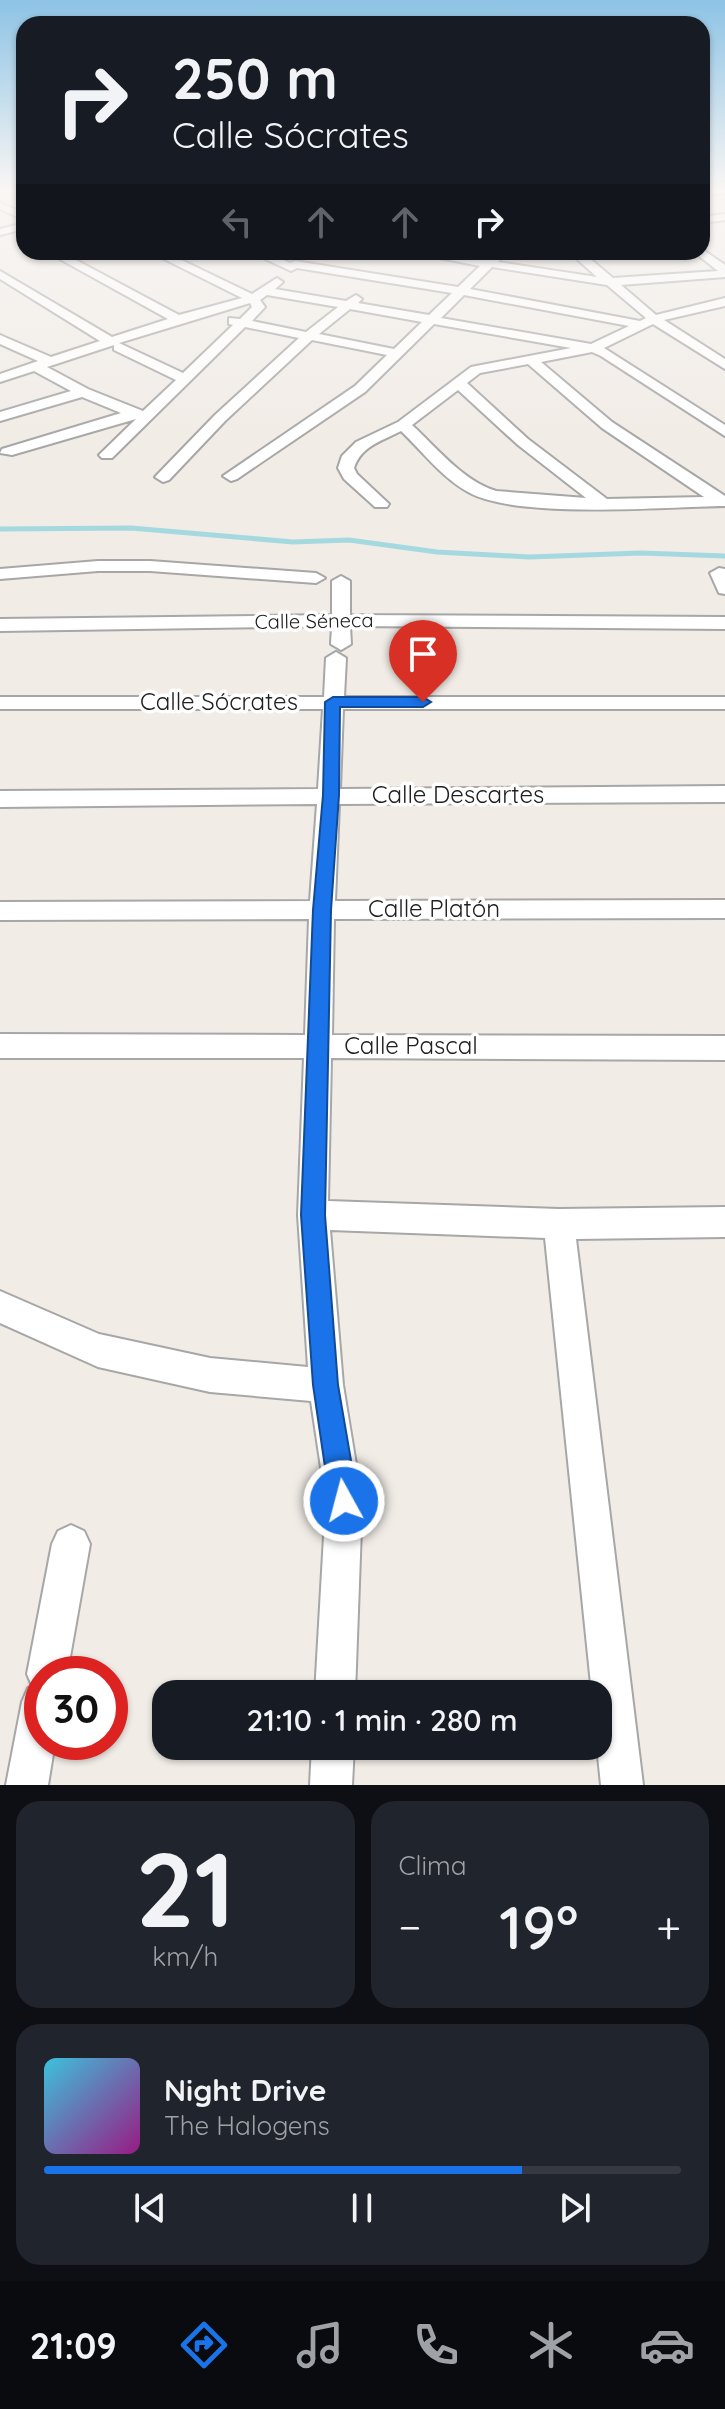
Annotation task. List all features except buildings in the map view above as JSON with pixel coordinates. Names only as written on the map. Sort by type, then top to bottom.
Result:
[{"type":"street","points":[[91,272],[177,319]]},
{"type":"street","points":[[107,455],[141,416],[185,379],[259,307],[253,299],[198,272]]},
{"type":"street","points":[[0,378],[114,344],[177,319],[253,299],[267,291],[286,272]]},
{"type":"street","points":[[349,272],[648,322]]},
{"type":"street","points":[[231,476],[360,389],[478,272]]},
{"type":"street","points":[[547,272],[608,282],[725,273]]},
{"type":"street","points":[[597,272],[648,322],[725,365]]},
{"type":"street","points":[[0,274],[114,344],[185,379]]},
{"type":"street","points":[[163,477],[220,418],[311,334],[382,276]]},
{"type":"street","points":[[267,291],[593,348],[606,353],[725,432]]},
{"type":"street","points":[[381,504],[350,476],[346,468],[350,456],[361,445],[403,425],[476,370],[593,348],[648,322],[725,302]]},
{"type":"street","points":[[192,315],[311,334],[396,353]]},
{"type":"street","points":[[0,339],[83,392],[141,416]]},
{"type":"street","points":[[529,358],[607,425],[723,502]]},
{"type":"street","points":[[458,382],[523,442],[601,502]]},
{"type":"street","points":[[0,417],[83,392]]},
{"type":"street","points":[[7,472],[5,447],[141,416]]},
{"type":"street","points":[[403,425],[477,491],[513,500],[723,502]]},
{"type":"street","points":[[0,574],[98,566],[150,566],[316,578]]},
{"type":"street","points":[[336,1680],[344,1501],[326,1385],[313,1215],[322,910],[341,581]]},
{"type":"street","name":"Calle Séneca","points":[[0,625],[341,620],[725,623]]},
{"type":"street","name":"Calle Sócrates","points":[[0,703],[725,703]]},
{"type":"street","name":"Calle Descartes","points":[[0,799],[725,794]]},
{"type":"street","name":"Calle Platón","points":[[0,911],[725,909]]},
{"type":"street","name":"Calle Pascal","points":[[0,1046],[725,1048]]},
{"type":"street","points":[[313,1215],[559,1224],[725,1222]]},
{"type":"street","points":[[559,1224],[622,1785]]},
{"type":"street","points":[[0,1307],[98,1350],[210,1375],[326,1385]]},
{"type":"street","points":[[50,1656],[71,1544]]},
{"type":"street","points":[[27,1785],[32,1760]]},
{"type":"street","points":[[331,1785],[332,1760]]},
{"type":"waterway","points":[[0,529],[131,528],[293,542],[349,540],[437,552],[529,557],[641,553],[725,556]]},
{"type":"route","points":[[344,1501],[326,1385],[313,1215],[322,910],[331,795],[333,702],[423,702]]}]
